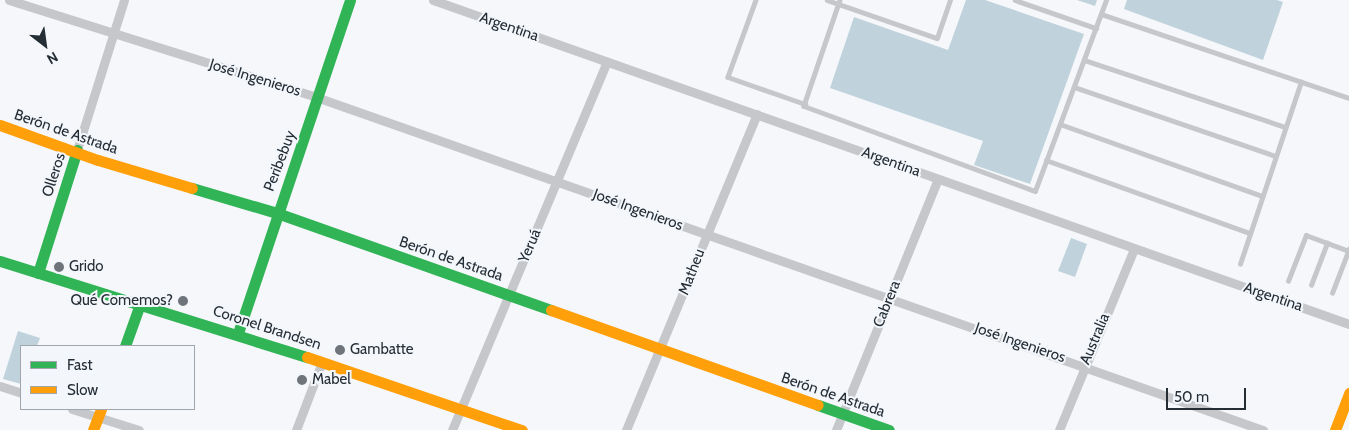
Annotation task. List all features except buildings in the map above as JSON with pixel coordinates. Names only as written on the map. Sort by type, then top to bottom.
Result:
[{"type":"main road","name":"Peribebuy","points":[[238,333],[277,213],[319,98],[350,0]]},
{"type":"main road","name":"Berón de Astrada","points":[[0,126],[77,150],[98,160],[277,213],[661,351],[889,430]]},
{"type":"main road","name":"Olleros","points":[[38,273],[77,150]]},
{"type":"main road","name":"Coronel Brandsen","points":[[0,261],[238,333],[522,430]]},
{"type":"main road","points":[[125,345],[140,304]]},
{"type":"main road","points":[[1335,430],[1349,393]]},
{"type":"main road","points":[[93,430],[100,413]]},
{"type":"street","name":"José Ingenieros","points":[[9,0],[319,98],[889,299],[1084,365],[1263,430]]},
{"type":"street","name":"Olleros","points":[[77,150],[124,0]]},
{"type":"street","name":"Argentina","points":[[433,0],[1349,324]]},
{"type":"street","name":"Yeruá","points":[[452,430],[608,62]]},
{"type":"street","name":"Matheu","points":[[626,430],[661,351],[706,235],[757,114]]},
{"type":"street","name":"Cabrera","points":[[836,430],[938,178]]},
{"type":"street","name":"Australia","points":[[1059,430],[1084,365],[1134,249]]},
{"type":"street","points":[[296,430],[322,362]]},
{"type":"street","points":[[0,386],[20,393]]},
{"type":"street","points":[[79,410],[100,413],[139,430]]},
{"type":"lane","points":[[756,0],[728,77],[1035,191],[1106,0]]},
{"type":"lane","points":[[827,0],[839,2],[937,38],[950,0]]},
{"type":"lane","points":[[1015,0],[1096,28]]},
{"type":"lane","points":[[805,104],[839,2]]},
{"type":"lane","points":[[1101,14],[1349,98]]},
{"type":"lane","points":[[1084,60],[1285,128]]},
{"type":"lane","points":[[1240,264],[1301,82]]},
{"type":"lane","points":[[1074,87],[1276,156]]},
{"type":"lane","points":[[1060,124],[1262,196]]},
{"type":"lane","points":[[1046,160],[1250,233]]},
{"type":"lane","points":[[1288,281],[1306,235],[1349,250],[1332,293]]},
{"type":"lane","points":[[1312,285],[1327,243]]},
{"type":"traffic: fast","points":[[238,333],[350,0]]},
{"type":"traffic: fast","points":[[38,273],[77,150]]},
{"type":"traffic: fast","points":[[192,188],[277,213],[551,310]]},
{"type":"traffic: fast","points":[[0,261],[307,357]]},
{"type":"traffic: fast","points":[[125,345],[140,304]]},
{"type":"traffic: fast","points":[[818,405],[889,430]]},
{"type":"traffic: slow","points":[[0,125],[98,160],[192,188]]},
{"type":"traffic: slow","points":[[551,310],[818,405]]},
{"type":"traffic: slow","points":[[307,357],[522,430]]},
{"type":"traffic: slow","points":[[1335,430],[1349,393]]},
{"type":"traffic: slow","points":[[93,430],[101,410]]},
{"type":"place","name":"Grido","points":[[59,267]]},
{"type":"place","name":"Qué Comemos?","points":[[183,301]]},
{"type":"place","name":"Gambatte","points":[[340,350]]},
{"type":"place","name":"Mabel","points":[[302,380]]}]
